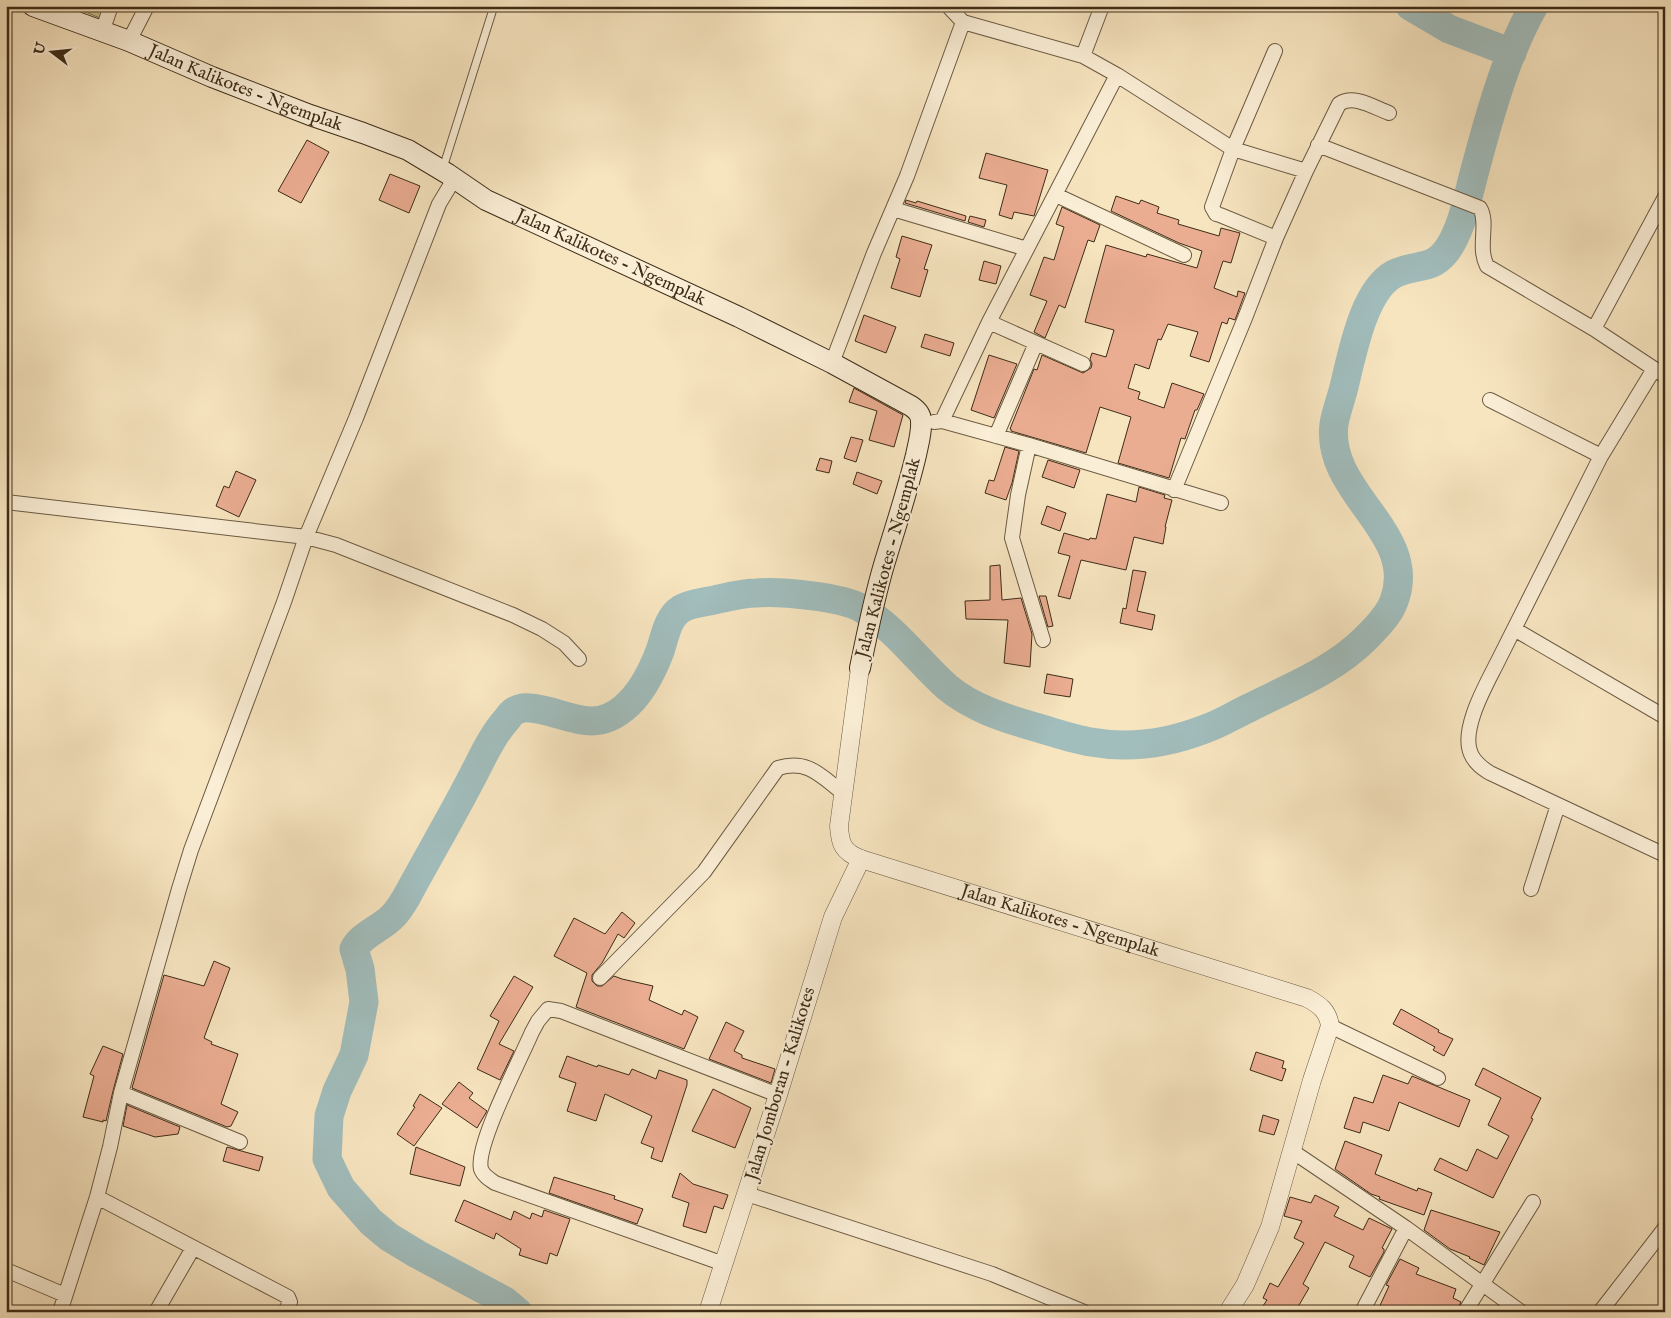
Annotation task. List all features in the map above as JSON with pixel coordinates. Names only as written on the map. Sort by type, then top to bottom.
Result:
[{"type":"main road","name":"Jalan Kalikotes - Ngemplak","points":[[34,6],[129,41],[221,81],[408,150],[486,200],[739,317],[832,363],[911,406],[918,412],[922,424],[909,485],[871,612],[860,668]]},
{"type":"street","points":[[102,32],[111,6]]},
{"type":"street","points":[[129,41],[148,6]]},
{"type":"street","points":[[948,6],[963,22],[1083,56],[1117,75],[1233,149],[1306,170]]},
{"type":"street","points":[[1083,56],[1102,6]]},
{"type":"street","points":[[832,363],[906,176],[963,22]]},
{"type":"street","points":[[1275,52],[1233,149],[1213,203],[1214,210],[1220,216],[1276,238]]},
{"type":"street","points":[[942,421],[989,322],[1117,75]]},
{"type":"street","points":[[1174,490],[1276,238],[1306,170],[1339,104],[1345,100],[1357,100],[1388,113]]},
{"type":"street","points":[[1318,146],[1457,201],[1480,208],[1483,215],[1482,247],[1487,266],[1594,330],[1660,373],[1601,456],[1484,689],[1468,729],[1468,745],[1471,755],[1482,768],[1665,855]]},
{"type":"street","points":[[60,1312],[97,1197],[121,1093],[191,850],[284,602],[306,537],[356,418],[448,175]]},
{"type":"street","points":[[1056,195],[1184,255]]},
{"type":"street","points":[[1594,330],[1665,197]]},
{"type":"street","points":[[893,209],[1027,248]]},
{"type":"street","points":[[989,322],[1083,364]]},
{"type":"street","points":[[996,436],[1036,343]]},
{"type":"street","points":[[1490,400],[1601,456]]},
{"type":"street","points":[[922,424],[942,421],[1029,445],[1221,503]]},
{"type":"street","points":[[1029,445],[1018,495],[1012,538],[1043,640]]},
{"type":"street","points":[[6,502],[306,537],[336,545],[513,614],[564,643],[578,659]]},
{"type":"street","points":[[1514,629],[1665,717]]},
{"type":"street","name":"Jalan Kalikotes - Ngemplak","points":[[860,668],[839,826],[840,838],[848,852],[860,859],[1308,998],[1326,1012],[1329,1017],[1330,1026]]},
{"type":"street","points":[[600,978],[704,872],[778,768],[796,765],[813,769],[843,793]]},
{"type":"street","points":[[1531,889],[1558,805]]},
{"type":"street","name":"Jalan Jomboran - Kalikotes","points":[[708,1312],[747,1194],[833,917],[860,859]]},
{"type":"street","points":[[724,1264],[495,1183],[483,1173],[481,1168],[481,1155],[488,1130],[532,1032],[548,1009],[561,1011],[778,1096]]},
{"type":"street","points":[[1228,1312],[1245,1285],[1270,1227],[1312,1080],[1330,1026],[1438,1078]]},
{"type":"street","points":[[121,1093],[240,1142]]},
{"type":"street","points":[[1292,1151],[1406,1228],[1521,1312]]},
{"type":"street","points":[[747,1194],[992,1274],[1084,1312]]},
{"type":"street","points":[[97,1197],[288,1297],[290,1302],[286,1312]]},
{"type":"street","points":[[1465,1312],[1533,1202]]},
{"type":"street","points":[[1362,1312],[1406,1228]]},
{"type":"street","points":[[1600,1312],[1665,1228]]},
{"type":"street","points":[[156,1312],[193,1248]]},
{"type":"street","points":[[6,1270],[65,1295]]},
{"type":"lane","points":[[448,175],[494,6]]},
{"type":"green space","points":[[71,6],[98,6],[104,9],[100,18]]},
{"type":"building","points":[[307,140],[329,152],[301,203],[278,191]]},
{"type":"building","points":[[986,153],[1048,170],[1034,216],[1014,212],[1012,219],[999,215],[1007,185],[979,178]]},
{"type":"building","points":[[390,174],[420,186],[409,213],[379,200]]},
{"type":"building","points":[[1116,196],[1139,204],[1141,200],[1159,207],[1157,213],[1179,220],[1178,224],[1219,236],[1221,228],[1240,233],[1231,263],[1223,261],[1214,288],[1237,297],[1238,291],[1245,293],[1235,320],[1229,318],[1227,324],[1222,322],[1209,362],[1190,356],[1198,332],[1168,324],[1161,340],[1158,339],[1149,369],[1135,364],[1128,388],[1140,392],[1138,399],[1164,408],[1172,383],[1204,394],[1197,410],[1195,410],[1185,439],[1181,438],[1169,478],[1118,463],[1131,417],[1100,407],[1086,453],[1011,431],[1010,429],[1034,369],[1037,370],[1042,355],[1083,373],[1091,368],[1090,359],[1092,353],[1106,357],[1114,330],[1085,322],[1106,245],[1146,257],[1147,254],[1197,268],[1202,251],[1179,243],[1111,211]]},
{"type":"building","points":[[906,200],[916,203],[917,201],[966,216],[965,221],[905,203]]},
{"type":"building","points":[[1062,207],[1100,225],[1094,242],[1088,240],[1065,308],[1059,305],[1045,338],[1034,332],[1047,301],[1030,295],[1044,257],[1054,260],[1064,227],[1056,224]]},
{"type":"building","points":[[970,216],[986,220],[984,227],[968,222]]},
{"type":"building","points":[[902,236],[932,245],[924,269],[928,270],[920,297],[891,288],[900,259],[896,257]]},
{"type":"building","points":[[984,261],[1001,266],[996,284],[979,280]]},
{"type":"building","points":[[864,315],[896,327],[886,353],[855,341]]},
{"type":"building","points":[[925,334],[954,343],[950,356],[921,347]]},
{"type":"building","points":[[989,355],[1017,364],[994,418],[971,410]]},
{"type":"building","points":[[854,388],[903,415],[894,447],[869,440],[877,411],[849,402]]},
{"type":"building","points":[[851,437],[863,440],[856,462],[844,458]]},
{"type":"building","points":[[1005,447],[1019,451],[1006,500],[985,493],[989,480],[994,481]]},
{"type":"building","points":[[820,458],[832,461],[829,473],[816,470]]},
{"type":"building","points":[[1048,460],[1080,470],[1074,488],[1042,477]]},
{"type":"building","points":[[236,471],[256,480],[239,517],[216,506],[224,486],[229,488]]},
{"type":"building","points":[[857,472],[882,481],[877,494],[853,484]]},
{"type":"building","points":[[1139,487],[1165,495],[1164,498],[1172,500],[1163,544],[1134,537],[1126,570],[1081,560],[1070,599],[1058,596],[1070,556],[1058,553],[1064,533],[1089,540],[1090,538],[1096,539],[1107,494],[1136,502]]},
{"type":"building","points":[[1047,506],[1066,513],[1060,531],[1041,524]]},
{"type":"building","points":[[1000,565],[1002,600],[1021,598],[1032,634],[1030,667],[1004,663],[1008,620],[966,619],[965,601],[990,600],[990,566]]},
{"type":"building","points":[[1133,570],[1146,572],[1137,611],[1155,615],[1152,630],[1120,623],[1123,608],[1126,609]]},
{"type":"building","points":[[1039,596],[1046,596],[1053,626],[1048,627]]},
{"type":"building","points":[[1047,674],[1073,679],[1070,697],[1044,693]]},
{"type":"building","points":[[622,912],[635,923],[624,938],[618,934],[602,963],[592,975],[592,981],[597,986],[602,986],[614,976],[653,986],[649,1000],[682,1015],[684,1010],[698,1017],[684,1049],[576,1007],[587,973],[554,956],[574,918],[605,934]]},
{"type":"building","points":[[214,961],[230,968],[204,1038],[212,1042],[211,1044],[238,1054],[221,1104],[238,1112],[231,1126],[227,1127],[132,1088],[164,975],[204,986]]},
{"type":"building","points":[[514,976],[533,987],[499,1044],[514,1051],[500,1080],[477,1069],[499,1021],[490,1016]]},
{"type":"building","points":[[1401,1009],[1453,1039],[1444,1056],[1433,1050],[1435,1047],[1393,1024]]},
{"type":"building","points":[[726,1022],[744,1031],[734,1051],[742,1055],[742,1058],[775,1069],[771,1083],[709,1059]]},
{"type":"building","points":[[103,1046],[123,1054],[106,1121],[103,1120],[103,1122],[83,1117],[94,1076],[90,1074]]},
{"type":"building","points":[[1256,1052],[1284,1061],[1282,1068],[1286,1069],[1282,1081],[1250,1070]]},
{"type":"building","points":[[567,1056],[597,1067],[598,1065],[629,1075],[632,1069],[656,1079],[659,1070],[687,1080],[662,1162],[651,1158],[654,1148],[641,1143],[652,1116],[605,1094],[596,1121],[567,1111],[576,1083],[559,1077]]},
{"type":"building","points":[[1483,1068],[1541,1098],[1531,1118],[1533,1119],[1493,1198],[1434,1170],[1440,1158],[1467,1171],[1477,1149],[1497,1159],[1509,1136],[1488,1125],[1501,1098],[1475,1085]]},
{"type":"building","points":[[1383,1075],[1408,1084],[1412,1076],[1470,1100],[1459,1127],[1399,1102],[1389,1131],[1363,1122],[1360,1133],[1344,1128],[1354,1097],[1373,1103]]},
{"type":"building","points":[[459,1082],[473,1093],[469,1098],[487,1111],[477,1128],[442,1104]]},
{"type":"building","points":[[713,1089],[751,1108],[735,1148],[692,1131]]},
{"type":"building","points":[[420,1094],[442,1108],[414,1146],[397,1134],[415,1107],[413,1106]]},
{"type":"building","points":[[127,1105],[180,1127],[178,1134],[155,1137],[123,1126]]},
{"type":"building","points":[[1263,1115],[1279,1120],[1274,1135],[1259,1131]]},
{"type":"building","points":[[1345,1141],[1382,1155],[1375,1174],[1417,1191],[1418,1188],[1432,1193],[1424,1215],[1379,1199],[1380,1197],[1371,1194],[1335,1169]]},
{"type":"building","points":[[227,1147],[263,1157],[259,1171],[223,1161]]},
{"type":"building","points":[[416,1147],[465,1167],[460,1186],[410,1174]]},
{"type":"building","points":[[680,1173],[693,1184],[728,1195],[723,1209],[714,1206],[706,1233],[683,1226],[689,1203],[672,1197]]},
{"type":"building","points":[[554,1177],[615,1196],[614,1199],[643,1209],[637,1224],[549,1193]]},
{"type":"building","points":[[1315,1195],[1339,1207],[1334,1216],[1363,1230],[1369,1218],[1392,1229],[1382,1248],[1384,1252],[1370,1277],[1349,1267],[1354,1256],[1325,1242],[1303,1284],[1309,1288],[1295,1312],[1259,1312],[1267,1300],[1263,1298],[1270,1283],[1278,1287],[1304,1243],[1294,1238],[1302,1221],[1284,1216],[1290,1197],[1311,1203]]},
{"type":"building","points":[[464,1200],[511,1220],[514,1211],[530,1219],[532,1213],[542,1217],[544,1210],[570,1219],[557,1256],[550,1253],[547,1264],[519,1255],[521,1249],[496,1233],[494,1239],[455,1221]]},
{"type":"building","points":[[1431,1210],[1500,1232],[1484,1265],[1450,1249],[1424,1230]]},
{"type":"building","points":[[1400,1259],[1419,1268],[1416,1274],[1456,1289],[1453,1298],[1461,1302],[1456,1312],[1377,1312],[1389,1286],[1386,1285]]},
{"type":"waterway","points":[[1410,6],[1449,29],[1512,53]]},
{"type":"waterway","points":[[518,1312],[505,1301],[389,1237],[371,1222],[341,1188],[327,1159],[329,1116],[337,1091],[354,1055],[364,1002],[360,969],[354,949],[362,939],[388,920],[401,906],[501,726],[510,715],[523,708],[537,709],[589,721],[606,719],[615,715],[636,696],[650,675],[667,628],[676,613],[691,605],[751,593],[810,596],[852,604],[885,625],[936,677],[967,701],[1023,724],[1077,739],[1105,744],[1134,745],[1163,741],[1191,734],[1222,722],[1325,670],[1365,639],[1386,616],[1394,601],[1399,576],[1394,554],[1384,533],[1343,471],[1335,449],[1334,424],[1360,325],[1374,294],[1383,282],[1403,270],[1432,263],[1445,253],[1451,244],[1462,217],[1486,128],[1504,73],[1520,32],[1534,6]]}]
